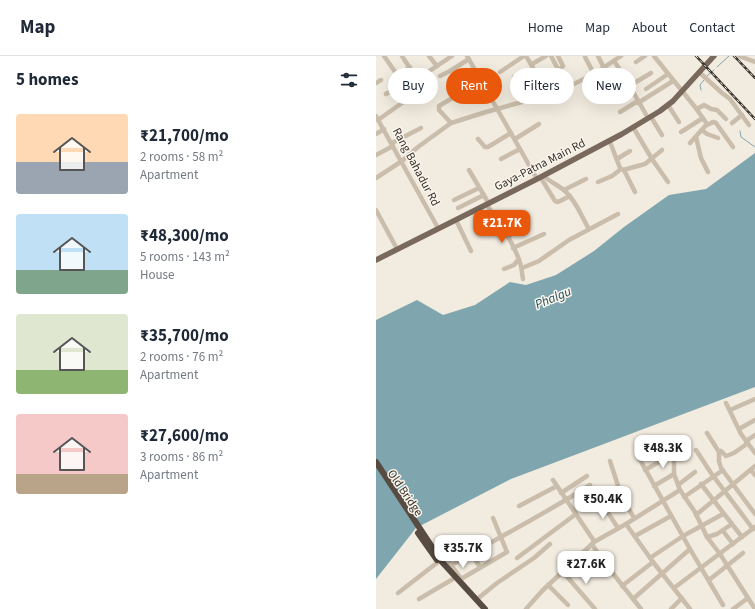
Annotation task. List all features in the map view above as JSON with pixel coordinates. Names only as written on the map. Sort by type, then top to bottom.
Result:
[{"type":"highway","points":[[376,462],[433,548],[453,575],[485,609]]},
{"type":"highway","name":"Old Bridge","points":[[376,470],[433,548]]},
{"type":"highway","points":[[433,548],[438,562],[481,609]]},
{"type":"main road","name":"Gaya-Patna Main Rd","points":[[376,260],[610,142],[668,105],[682,92],[714,56]]},
{"type":"street","points":[[384,56],[392,68]]},
{"type":"street","points":[[402,56],[410,67]]},
{"type":"street","points":[[430,56],[437,66]]},
{"type":"street","points":[[434,68],[452,56]]},
{"type":"street","points":[[502,71],[525,56],[534,68]]},
{"type":"street","points":[[532,64],[546,56]]},
{"type":"street","points":[[551,56],[558,68]]},
{"type":"street","points":[[558,56],[564,66],[562,68]]},
{"type":"street","points":[[598,56],[604,68],[621,56]]},
{"type":"street","points":[[636,62],[645,56]]},
{"type":"street","points":[[654,56],[697,109],[707,125]]},
{"type":"street","points":[[739,56],[755,62]]},
{"type":"street","points":[[748,60],[753,56]]},
{"type":"street","points":[[585,57],[591,68]]},
{"type":"street","points":[[440,76],[454,70],[468,58],[474,68]]},
{"type":"street","points":[[615,59],[620,68]]},
{"type":"street","points":[[700,71],[730,99],[749,125]]},
{"type":"street","points":[[636,82],[651,73]]},
{"type":"street","points":[[646,89],[668,74]]},
{"type":"street","points":[[376,83],[381,80]]},
{"type":"street","points":[[620,112],[673,81]]},
{"type":"street","points":[[636,98],[662,135]]},
{"type":"street","points":[[446,102],[439,106],[439,110],[451,124]]},
{"type":"street","points":[[377,118],[399,104]]},
{"type":"street","points":[[495,104],[520,148],[555,201],[558,202],[570,196]]},
{"type":"street","points":[[376,178],[402,161],[418,147],[451,124],[516,104]]},
{"type":"street","points":[[668,105],[679,122]]},
{"type":"street","points":[[697,109],[704,105],[711,110],[717,110],[726,119]]},
{"type":"street","points":[[732,123],[742,115]]},
{"type":"street","name":"Rang Bahadur Rd","points":[[377,118],[438,228]]},
{"type":"street","points":[[681,132],[703,118]]},
{"type":"street","points":[[690,143],[707,125],[713,122],[716,123],[733,147]]},
{"type":"street","points":[[515,139],[539,124]]},
{"type":"street","points":[[633,127],[668,182]]},
{"type":"street","points":[[376,155],[421,128]]},
{"type":"street","points":[[376,134],[384,129]]},
{"type":"street","points":[[702,130],[707,134],[718,138]]},
{"type":"street","points":[[478,139],[484,147],[488,148],[511,133]]},
{"type":"street","points":[[696,137],[701,158],[708,172]]},
{"type":"street","points":[[610,142],[617,159],[635,192]]},
{"type":"street","points":[[501,159],[520,148]]},
{"type":"street","points":[[598,182],[612,176],[622,169],[643,165],[662,150]]},
{"type":"street","points":[[617,159],[630,151]]},
{"type":"street","points":[[469,170],[508,237],[522,268],[521,273],[524,279]]},
{"type":"street","points":[[541,178],[564,190],[570,196],[577,205],[589,229]]},
{"type":"street","points":[[564,190],[586,179]]},
{"type":"street","points":[[454,200],[479,188]]},
{"type":"street","points":[[458,208],[484,195]]},
{"type":"street","points":[[376,210],[397,249]]},
{"type":"street","points":[[522,268],[539,261],[564,242],[605,219],[618,214]]},
{"type":"street","points":[[456,220],[471,251]]},
{"type":"street","points":[[508,237],[525,223]]},
{"type":"street","points":[[513,248],[544,234]]},
{"type":"street","points":[[504,269],[514,266],[518,260]]},
{"type":"street","points":[[730,410],[755,399]]},
{"type":"street","points":[[726,403],[739,429],[755,453]]},
{"type":"street","points":[[739,429],[755,420]]},
{"type":"street","points":[[707,433],[719,452],[719,461],[723,470],[755,514]]},
{"type":"street","points":[[721,451],[726,456],[734,453],[755,435]]},
{"type":"street","points":[[669,440],[673,454],[674,474],[684,497],[696,515],[707,537],[720,554],[755,609]]},
{"type":"street","points":[[674,588],[701,566],[720,554],[754,528],[724,491],[696,450]]},
{"type":"street","points":[[645,470],[673,454]]},
{"type":"street","points":[[639,458],[723,606]]},
{"type":"street","points":[[610,461],[620,495],[634,518]]},
{"type":"street","points":[[696,515],[712,500],[755,466]]},
{"type":"street","points":[[684,497],[723,470]]},
{"type":"street","points":[[750,470],[755,475]]},
{"type":"street","points":[[526,609],[548,585],[593,543],[626,524],[662,500],[695,472]]},
{"type":"street","points":[[654,486],[674,474]]},
{"type":"street","points":[[561,493],[587,476]]},
{"type":"street","points":[[553,480],[576,514],[600,557],[640,609]]},
{"type":"street","points":[[701,484],[742,537]]},
{"type":"street","points":[[450,566],[500,537],[528,523],[590,485]]},
{"type":"street","points":[[519,506],[557,486]]},
{"type":"street","points":[[601,502],[618,528]]},
{"type":"street","points":[[517,558],[576,514]]},
{"type":"street","points":[[622,586],[651,560],[683,536],[724,514]]},
{"type":"street","points":[[635,536],[671,516]]},
{"type":"street","points":[[461,579],[506,552],[493,518]]},
{"type":"street","points":[[626,524],[651,560],[690,609]]},
{"type":"street","points":[[707,537],[723,531],[732,524]]},
{"type":"street","points":[[723,531],[733,544]]},
{"type":"street","points":[[433,548],[477,599],[550,544]]},
{"type":"street","points":[[633,599],[690,550]]},
{"type":"street","points":[[471,553],[480,567]]},
{"type":"street","points":[[709,580],[743,553]]},
{"type":"street","points":[[398,593],[438,562]]},
{"type":"street","points":[[563,572],[595,609]]},
{"type":"street","points":[[419,599],[453,579]]},
{"type":"street","points":[[548,585],[568,605]]},
{"type":"street","points":[[671,609],[682,598]]},
{"type":"street","points":[[733,609],[748,598]]},
{"type":"water","name":"Phalgu","points":[[755,153],[755,387],[511,479],[416,528],[376,579],[376,320],[417,300],[443,315],[475,305],[510,282],[526,285],[556,275],[594,251],[624,227],[669,195],[706,189]]},
{"type":"waterway","points":[[717,67],[729,56]]},
{"type":"waterway","points":[[707,76],[714,70]]},
{"type":"waterway","points":[[701,90],[700,85],[704,80]]},
{"type":"waterway","points":[[740,131],[741,137],[755,147]]},
{"type":"railway","points":[[696,56],[755,119]]},
{"type":"railway","points":[[734,56],[755,78]]}]
